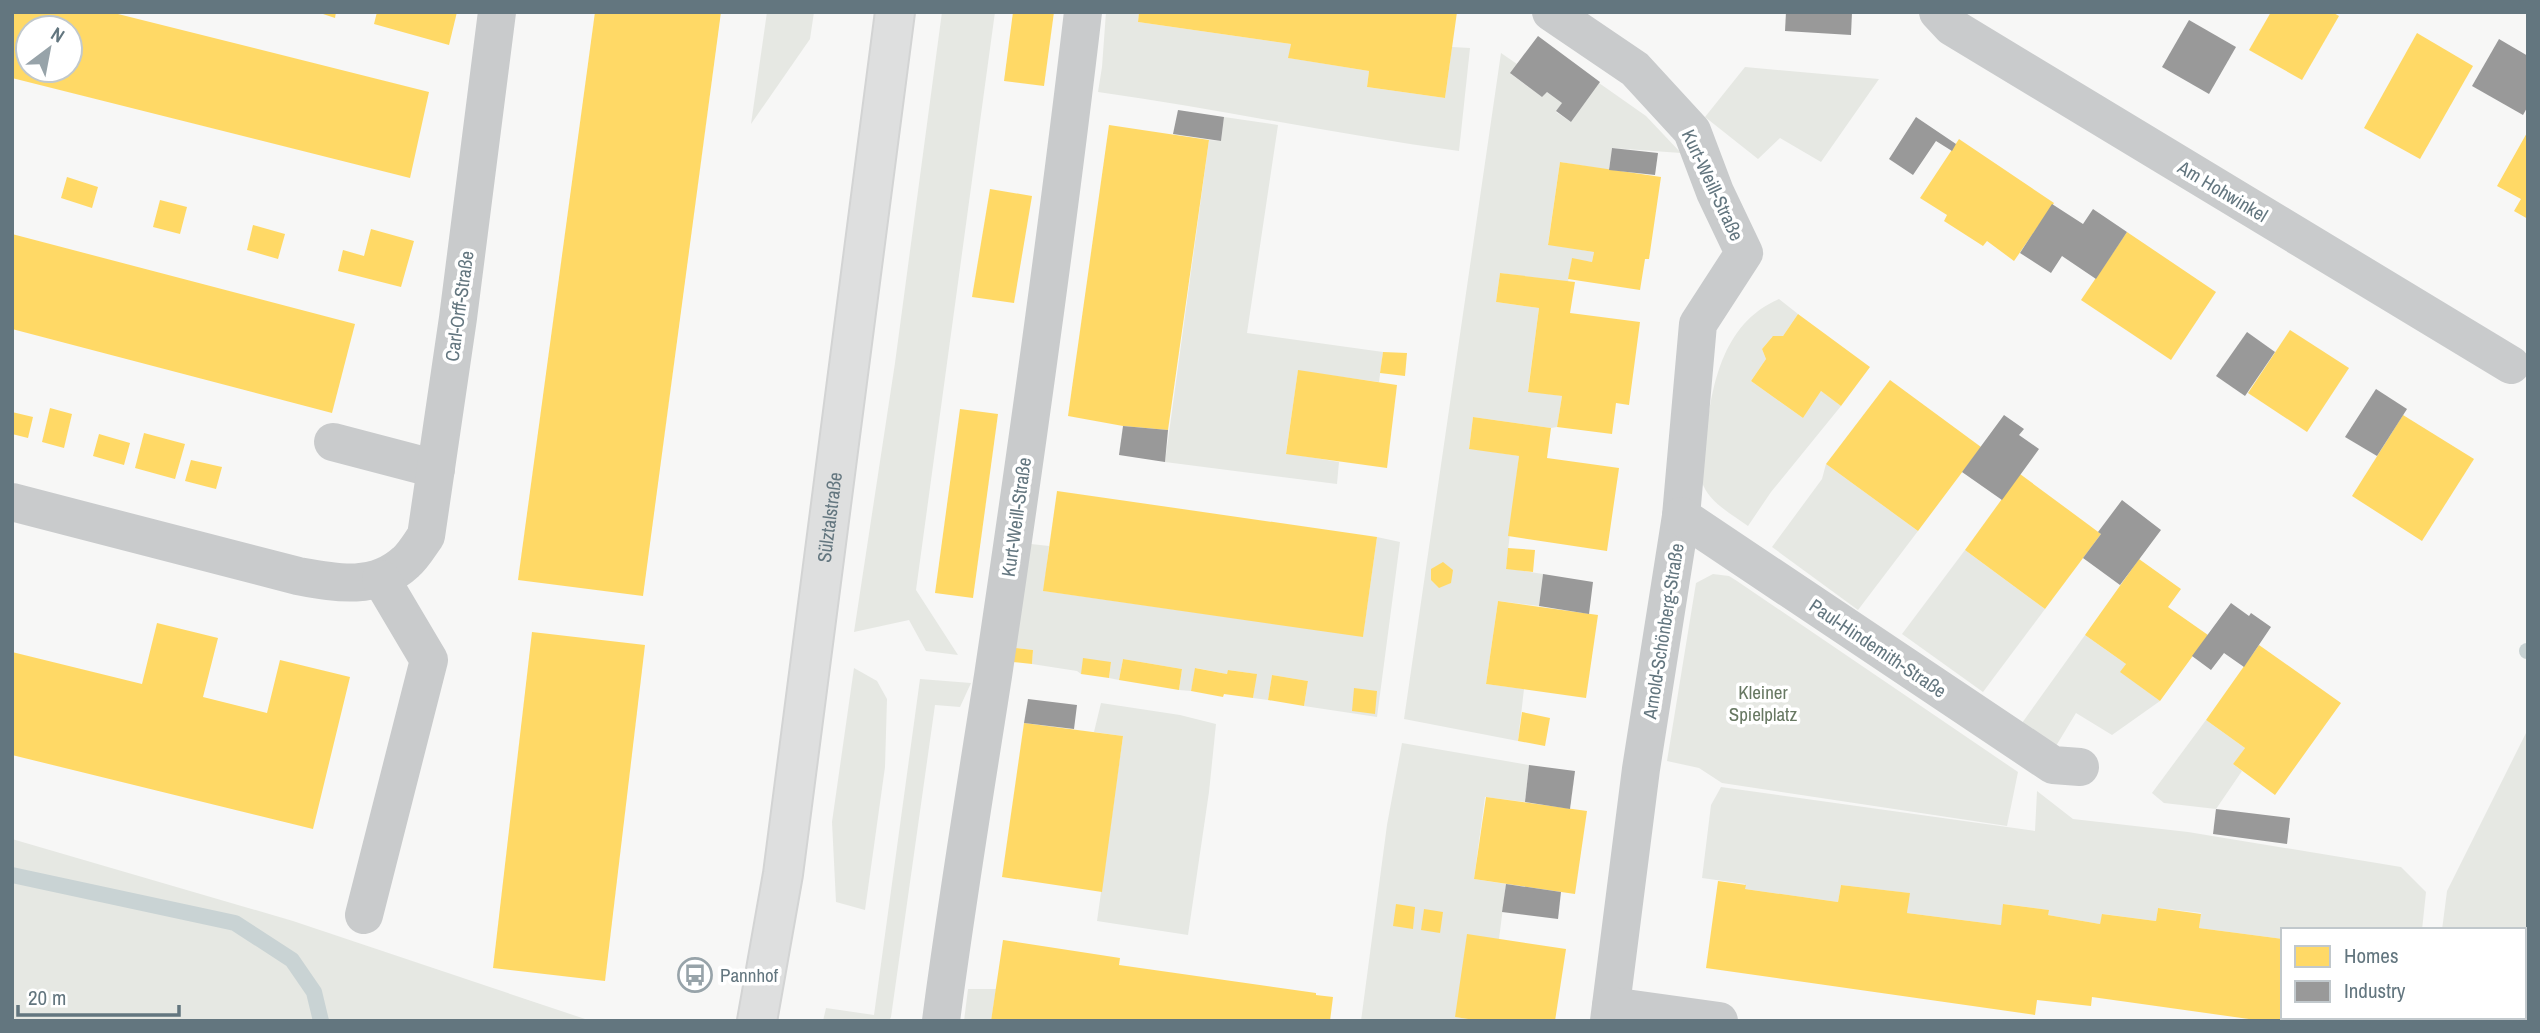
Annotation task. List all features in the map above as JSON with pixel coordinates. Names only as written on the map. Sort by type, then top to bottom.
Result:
[{"type":"main road","name":"Sülztalstraße","points":[[757,1021],[783,874],[895,12]]},
{"type":"street","name":"Carl-Orff-Straße","points":[[12,502],[298,576],[341,584],[380,579],[407,562],[426,536],[497,12]]},
{"type":"street","name":"Kurt-Weill-Straße","points":[[941,1021],[1024,458],[1083,12]]},
{"type":"street","name":"Kurt-Weill-Straße","points":[[1551,12],[1635,69],[1692,131],[1715,192],[1744,253]]},
{"type":"street","name":"Am Hohwinkel","points":[[1938,12],[1952,27],[2511,365]]},
{"type":"street","name":"Arnold-Schönberg-Straße","points":[[1610,1013],[1641,769],[1681,516],[1698,324],[1744,253]]},
{"type":"street","points":[[333,442],[436,469]]},
{"type":"street","name":"Paul-Hindemith-Straße","points":[[1681,516],[2053,765],[2080,767]]},
{"type":"street","points":[[364,915],[429,660],[380,579]]},
{"type":"street","points":[[1610,1013],[1719,1021]]},
{"type":"green space","points":[[767,12],[814,12],[810,39],[751,124]]},
{"type":"green space","points":[[942,12],[995,12],[916,590],[958,655],[926,651],[909,620],[854,632],[895,363]]},
{"type":"green space","points":[[1106,12],[1139,12],[1138,22],[1291,44],[1289,58],[1369,71],[1367,87],[1445,98],[1452,47],[1470,48],[1459,151],[1098,92]]},
{"type":"green space","points":[[1501,53],[1517,64],[1511,74],[1542,97],[1547,92],[1562,103],[1556,112],[1571,122],[1599,83],[1646,116],[1681,153],[1612,148],[1609,170],[1560,162],[1548,244],[1594,252],[1592,262],[1572,259],[1568,282],[1500,273],[1496,302],[1539,308],[1528,391],[1562,396],[1557,427],[1473,417],[1469,448],[1519,456],[1506,568],[1543,574],[1539,606],[1498,601],[1486,684],[1524,689],[1518,741],[1404,719]]},
{"type":"green space","points":[[1745,67],[1879,79],[1821,162],[1780,138],[1758,159],[1705,117]]},
{"type":"green space","points":[[1224,117],[1278,125],[1247,333],[1383,352],[1379,382],[1298,371],[1286,453],[1339,462],[1337,484],[1165,462],[1209,140],[1221,141]]},
{"type":"green space","points":[[1779,299],[1798,314],[1783,336],[1772,337],[1762,349],[1766,359],[1751,381],[1803,418],[1821,391],[1841,406],[1771,492],[1748,526],[1715,502],[1702,482],[1708,423],[1716,380],[1732,341],[1744,324],[1759,310]]},
{"type":"green space","points":[[1826,464],[1918,531],[1858,610],[1772,547],[1822,479]]},
{"type":"green space","points":[[1377,537],[1400,542],[1377,717],[1304,706],[1308,681],[1272,675],[1268,700],[1253,698],[1256,674],[1229,670],[1227,674],[1196,668],[1191,691],[1179,690],[1182,669],[1123,659],[1119,680],[1109,678],[1111,662],[1081,674],[1077,671],[1032,664],[1033,650],[1015,648],[1031,544],[1049,546],[1044,591],[1363,636]]},
{"type":"green space","points":[[1965,550],[2045,609],[1983,692],[1902,634]]},
{"type":"green space","name":"Kleiner Spielplatz","points":[[1713,574],[1729,576],[1737,581],[2018,772],[2007,826],[1722,783],[1699,768],[1667,761],[1696,583]]},
{"type":"green space","points":[[2085,635],[2126,664],[2121,672],[2160,701],[2112,735],[2076,713],[2056,746],[2022,723]]},
{"type":"green space","points":[[854,668],[877,681],[887,699],[885,767],[865,910],[836,902],[832,822]]},
{"type":"green space","points":[[920,679],[971,683],[960,707],[935,705],[891,1017],[889,1021],[823,1021],[826,1008],[874,1015]]},
{"type":"green space","points":[[1101,703],[1180,715],[1216,724],[1188,935],[1097,921],[1123,736],[1094,732]]},
{"type":"green space","points":[[2206,720],[2245,748],[2233,764],[2242,771],[2216,809],[2164,803],[2152,793]]},
{"type":"green space","points":[[2528,729],[2528,1021],[2429,1021],[2526,1019],[2526,928],[2442,928],[2447,891]]},
{"type":"green space","points":[[1402,743],[1529,765],[1525,802],[1485,797],[1474,879],[1506,884],[1499,939],[1455,1017],[1481,1021],[1361,1021],[1387,825]]},
{"type":"green space","points":[[1721,787],[2035,831],[2037,791],[2073,819],[2188,832],[2401,867],[2426,892],[2422,928],[2281,928],[2281,939],[2199,928],[2201,913],[2158,908],[2156,921],[2103,914],[2100,924],[2048,915],[2048,910],[2004,904],[2001,925],[1907,913],[1909,893],[1841,885],[1838,902],[1745,889],[1745,884],[1702,878],[1711,805]]},
{"type":"green space","points":[[12,839],[293,921],[591,1021],[12,1021]]},
{"type":"green space","points":[[968,989],[996,989],[991,1021],[964,1021]]},
{"type":"green space","points":[[2326,1019],[2413,1019],[2413,1021]]},
{"type":"building: Homes","points":[[12,12],[110,12],[429,92],[410,178],[36,84],[84,84],[84,14],[14,14],[14,79]]},
{"type":"building: Homes","points":[[317,12],[336,12],[335,18]]},
{"type":"building: Homes","points":[[377,12],[457,12],[449,45],[374,24]]},
{"type":"building: Homes","points":[[595,12],[721,12],[643,596],[518,580]]},
{"type":"building: Homes","points":[[1013,12],[1054,12],[1044,86],[1004,81]]},
{"type":"building: Homes","points":[[1139,12],[1457,12],[1445,98],[1367,87],[1369,71],[1288,58],[1291,44],[1138,22]]},
{"type":"building: Homes","points":[[2271,12],[2332,12],[2339,16],[2302,80],[2249,50]]},
{"type":"building: Homes","points":[[2417,33],[2473,66],[2420,159],[2364,128]]},
{"type":"building: Homes","points":[[1109,125],[1209,140],[1168,430],[1123,426],[1068,416]]},
{"type":"building: Homes","points":[[2528,131],[2528,219],[2514,211],[2521,199],[2497,186]]},
{"type":"building: Homes","points":[[1959,139],[2054,203],[2014,261],[1987,241],[1983,246],[1944,221],[1947,215],[1920,198]]},
{"type":"building: Homes","points":[[1560,162],[1661,177],[1649,259],[1645,259],[1640,290],[1568,279],[1572,258],[1592,262],[1594,252],[1548,245]]},
{"type":"building: Homes","points":[[67,177],[98,187],[92,208],[61,198]]},
{"type":"building: Homes","points":[[990,189],[1032,196],[1014,303],[972,297]]},
{"type":"building: Homes","points":[[160,200],[187,207],[180,234],[153,227]]},
{"type":"building: Homes","points":[[253,225],[285,234],[278,259],[247,250]]},
{"type":"building: Homes","points":[[371,229],[414,241],[401,287],[338,271],[343,250],[364,256]]},
{"type":"building: Homes","points":[[2127,232],[2216,292],[2171,360],[2081,300]]},
{"type":"building: Homes","points":[[12,234],[355,324],[332,413],[12,329]]},
{"type":"building: Homes","points":[[1500,273],[1575,282],[1570,313],[1640,322],[1629,405],[1616,403],[1612,434],[1557,427],[1562,396],[1528,392],[1539,308],[1496,302]]},
{"type":"building: Homes","points":[[1798,314],[1870,367],[1841,406],[1821,391],[1803,418],[1751,381],[1766,359],[1762,349],[1773,336],[1783,336]]},
{"type":"building: Homes","points":[[2290,330],[2349,368],[2307,432],[2248,393]]},
{"type":"building: Homes","points":[[1383,352],[1407,353],[1405,376],[1380,373]]},
{"type":"building: Homes","points":[[1298,370],[1397,385],[1387,468],[1286,454]]},
{"type":"building: Homes","points":[[1890,380],[1981,447],[1918,531],[1826,464]]},
{"type":"building: Homes","points":[[50,408],[72,414],[64,448],[42,442]]},
{"type":"building: Homes","points":[[960,409],[998,414],[973,598],[935,593]]},
{"type":"building: Homes","points":[[12,412],[33,417],[28,438],[12,434]]},
{"type":"building: Homes","points":[[2403,415],[2474,459],[2422,541],[2352,496]]},
{"type":"building: Homes","points":[[1473,417],[1551,428],[1547,458],[1619,468],[1607,551],[1508,536],[1519,456],[1469,449]]},
{"type":"building: Homes","points":[[144,433],[185,444],[175,479],[135,468]]},
{"type":"building: Homes","points":[[99,434],[130,443],[124,465],[93,456]]},
{"type":"building: Homes","points":[[191,460],[222,467],[216,489],[185,481]]},
{"type":"building: Homes","points":[[2020,474],[2101,534],[2045,609],[1965,550]]},
{"type":"building: Homes","points":[[1057,491],[1377,537],[1363,637],[1043,591]]},
{"type":"building: Homes","points":[[1508,548],[1535,550],[1533,572],[1506,569]]},
{"type":"building: Homes","points":[[2139,559],[2181,589],[2168,607],[2208,635],[2160,701],[2120,672],[2126,664],[2085,635]]},
{"type":"building: Homes","points":[[1443,562],[1453,570],[1451,583],[1439,588],[1431,580],[1431,569]]},
{"type":"building: Homes","points":[[1498,601],[1598,615],[1586,698],[1486,684]]},
{"type":"building: Homes","points":[[157,623],[218,638],[203,697],[267,713],[280,660],[350,677],[313,829],[12,755],[12,652],[142,684]]},
{"type":"building: Homes","points":[[532,632],[645,645],[605,981],[493,968]]},
{"type":"building: Homes","points":[[2259,645],[2341,703],[2275,795],[2233,764],[2245,748],[2206,720]]},
{"type":"building: Homes","points":[[1015,648],[1033,650],[1032,664],[1013,662]]},
{"type":"building: Homes","points":[[1083,658],[1111,662],[1109,678],[1081,674]]},
{"type":"building: Homes","points":[[1123,659],[1182,669],[1179,690],[1119,680]]},
{"type":"building: Homes","points":[[1195,668],[1227,674],[1228,670],[1257,674],[1253,698],[1224,694],[1223,697],[1191,691]]},
{"type":"building: Homes","points":[[1272,675],[1308,681],[1304,706],[1268,700]]},
{"type":"building: Homes","points":[[1354,688],[1377,691],[1375,714],[1352,711]]},
{"type":"building: Homes","points":[[1522,712],[1550,718],[1545,746],[1518,741]]},
{"type":"building: Homes","points":[[1024,723],[1123,736],[1102,892],[1002,877]]},
{"type":"building: Homes","points":[[1486,797],[1587,811],[1575,894],[1474,879]]},
{"type":"building: Homes","points":[[1718,881],[1746,885],[1745,889],[1838,902],[1841,885],[1910,893],[1907,913],[2001,925],[2003,904],[2049,910],[2048,915],[2100,924],[2102,914],[2156,921],[2158,908],[2201,914],[2199,928],[2281,939],[2281,1019],[2326,1019],[2263,1021],[2092,997],[2091,1006],[2037,1000],[2035,1015],[1706,968]]},
{"type":"building: Homes","points":[[1396,904],[1415,907],[1413,929],[1393,926]]},
{"type":"building: Homes","points":[[1424,909],[1443,912],[1440,933],[1421,930]]},
{"type":"building: Homes","points":[[1467,934],[1566,949],[1555,1021],[1481,1021],[1455,1017]]},
{"type":"building: Homes","points":[[1003,940],[1120,958],[1119,965],[1333,997],[1330,1021],[991,1021]]},
{"type":"building: Industry","points":[[1786,12],[1852,12],[1851,35],[1785,31]]},
{"type":"building: Industry","points":[[2189,20],[2236,47],[2209,94],[2162,67]]},
{"type":"building: Industry","points":[[1538,36],[1600,82],[1571,122],[1556,111],[1562,103],[1547,92],[1542,97],[1510,73]]},
{"type":"building: Industry","points":[[2499,39],[2528,56],[2528,106],[2523,115],[2472,86]]},
{"type":"building: Industry","points":[[1178,110],[1224,117],[1221,141],[1173,134]]},
{"type":"building: Industry","points":[[1916,117],[1956,144],[1952,151],[1936,141],[1913,175],[1889,159]]},
{"type":"building: Industry","points":[[1612,148],[1658,153],[1655,175],[1609,170]]},
{"type":"building: Industry","points":[[2052,204],[2083,224],[2093,209],[2127,232],[2096,279],[2062,256],[2051,273],[2020,253]]},
{"type":"building: Industry","points":[[2247,332],[2275,352],[2245,396],[2216,376]]},
{"type":"building: Industry","points":[[2376,389],[2407,409],[2377,456],[2345,437]]},
{"type":"building: Industry","points":[[2004,415],[2024,429],[2019,435],[2039,449],[2002,500],[1962,472]]},
{"type":"building: Industry","points":[[1123,426],[1168,430],[1165,462],[1119,455]]},
{"type":"building: Industry","points":[[2122,500],[2161,530],[2120,585],[2083,558]]},
{"type":"building: Industry","points":[[1543,574],[1593,582],[1589,614],[1539,606]]},
{"type":"building: Industry","points":[[2231,603],[2271,627],[2244,667],[2224,653],[2211,670],[2192,656]]},
{"type":"building: Industry","points":[[1028,699],[1077,705],[1074,729],[1024,723]]},
{"type":"building: Industry","points":[[1529,765],[1575,771],[1570,809],[1525,802]]},
{"type":"building: Industry","points":[[2216,809],[2290,818],[2287,844],[2213,834]]},
{"type":"building: Industry","points":[[1506,884],[1561,892],[1558,919],[1502,912]]},
{"type":"waterway","points":[[12,875],[235,923],[292,960],[314,992],[321,1021]]},
{"type":"place","name":"Pannhof","points":[[695,975]]}]
